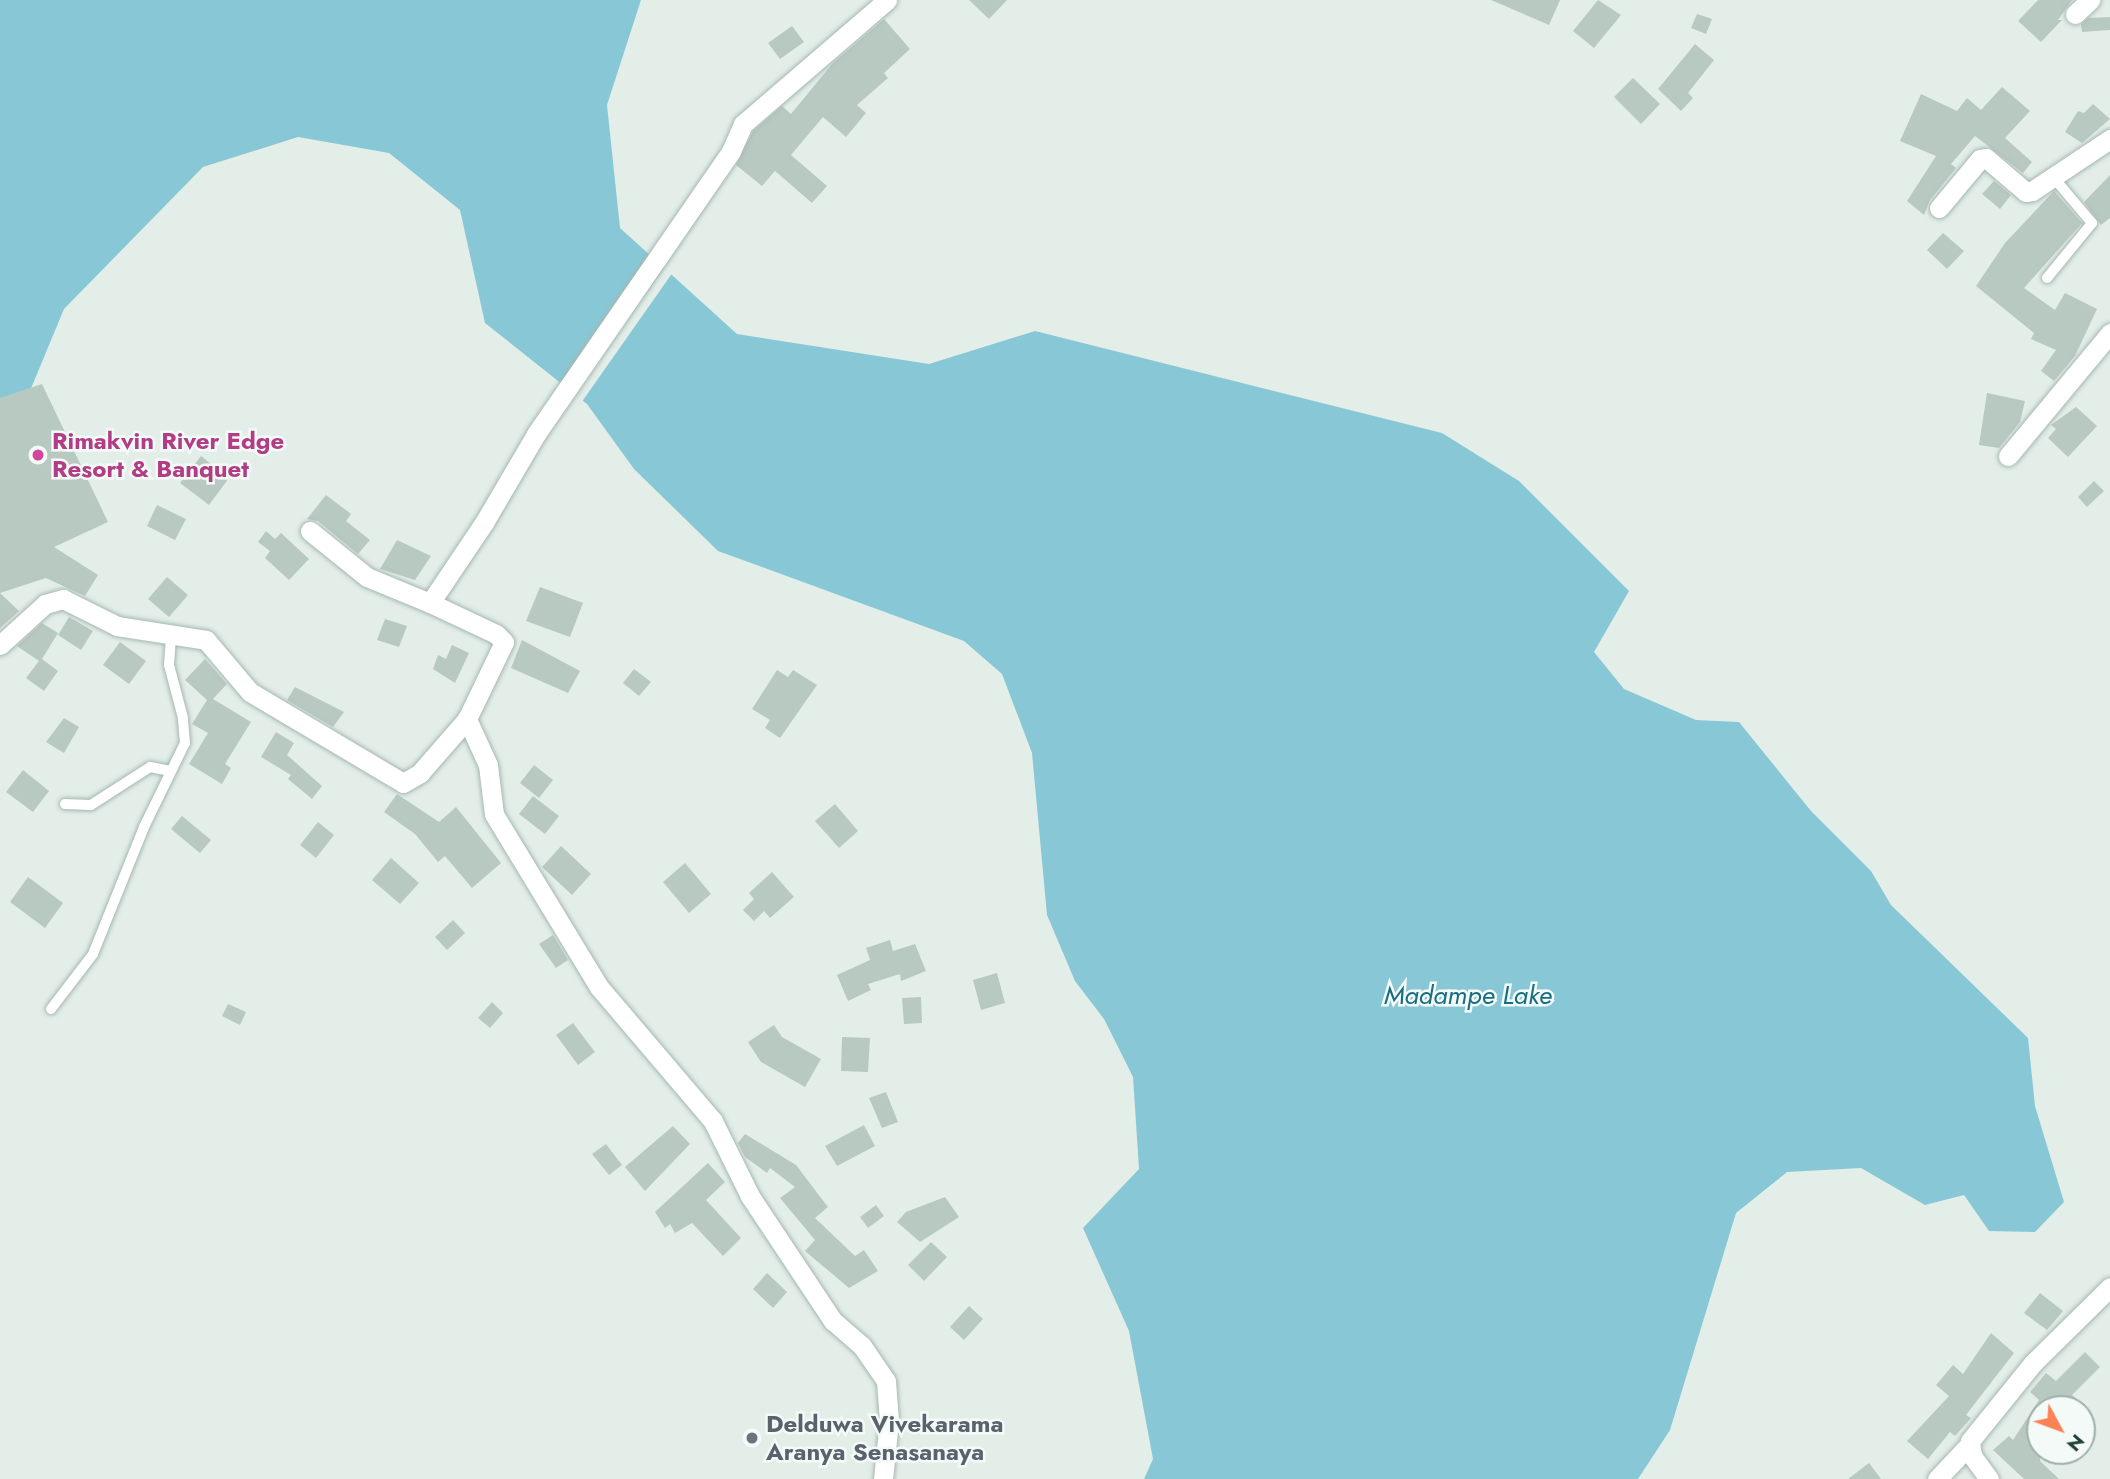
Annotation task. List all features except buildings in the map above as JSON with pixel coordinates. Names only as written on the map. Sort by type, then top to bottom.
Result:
[{"type":"street","points":[[430,603],[485,522],[536,434],[731,150],[743,124],[887,0]]},
{"type":"street","points":[[2075,14],[2090,0]]},
{"type":"street","points":[[1939,208],[1980,159],[1986,158],[2026,192],[2054,178],[2110,139]]},
{"type":"street","points":[[2008,456],[2110,333]]},
{"type":"street","points":[[0,645],[45,604],[62,599],[98,620],[206,640],[250,692],[403,783],[420,773],[467,719],[504,642],[496,634],[367,577],[310,531]]},
{"type":"street","points":[[467,719],[488,765],[494,814],[599,987],[713,1121],[750,1196],[832,1321],[862,1346],[886,1381],[889,1421],[883,1479]]},
{"type":"street","points":[[1937,1479],[1968,1446],[2032,1363],[2110,1287]]},
{"type":"street","points":[[1968,1446],[1989,1479]]},
{"type":"lane","points":[[2047,278],[2092,223],[2054,178]]},
{"type":"lane","points":[[51,1009],[93,954],[184,743],[183,718],[169,665],[171,635]]},
{"type":"lane","points":[[65,804],[92,805],[150,766],[171,771]]},
{"type":"water","name":"Madampe Lake","points":[[0,0],[641,0],[607,105],[620,228],[737,334],[929,364],[1035,331],[1442,433],[1519,481],[1629,591],[1594,652],[1624,689],[1696,720],[1739,722],[1811,811],[1871,871],[1891,905],[2028,1038],[2035,1106],[2064,1202],[2035,1232],[1989,1231],[1964,1195],[1925,1205],[1861,1168],[1787,1172],[1736,1213],[1670,1430],[1638,1479],[1144,1479],[1153,1459],[1129,1331],[1083,1228],[1139,1169],[1133,1077],[1104,1019],[1075,981],[1047,915],[1032,753],[1002,674],[964,641],[718,551],[634,469],[587,404],[485,323],[460,210],[389,153],[298,137],[203,167],[64,309],[22,410],[0,418]]},
{"type":"pier","points":[[666,265],[673,272],[581,403],[573,397]]},
{"type":"place","name":"Rimakvin River Edge Resort & Banquet","points":[[38,455]]},
{"type":"place","name":"Delduwa Vivekarama Aranya Senasanaya","points":[[752,1438]]}]
